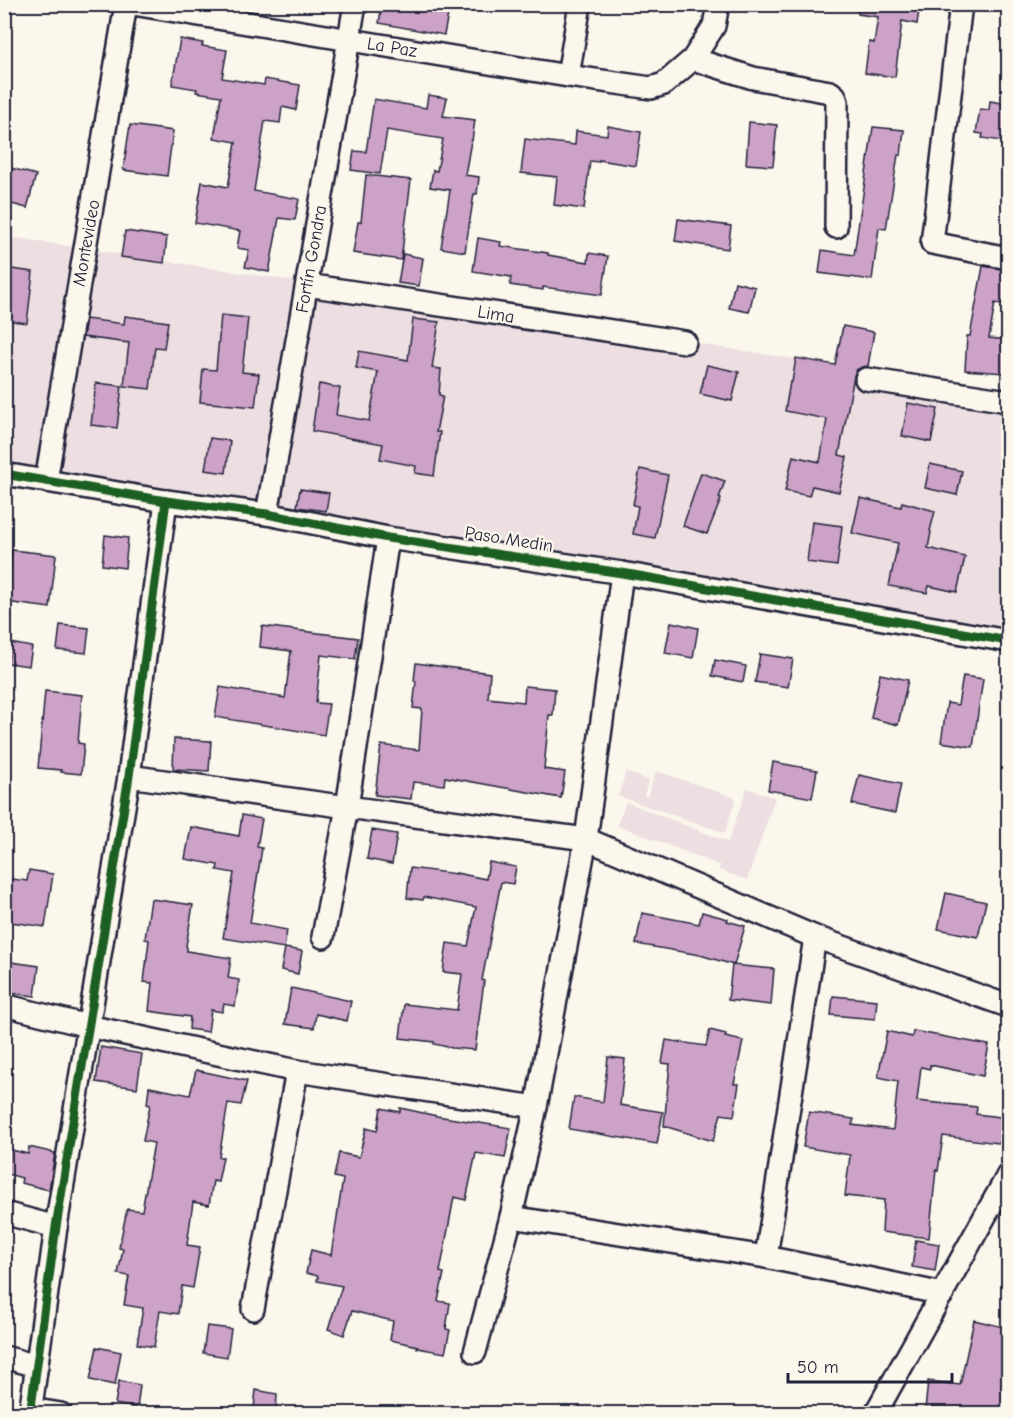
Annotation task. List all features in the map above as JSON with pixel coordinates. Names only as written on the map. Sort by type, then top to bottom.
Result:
[{"type":"street","name":"Montevideo","points":[[46,481],[126,4]]},
{"type":"street","name":"La Paz","points":[[133,4],[651,88],[664,84],[693,59]]},
{"type":"street","name":"Fortín Gondra","points":[[267,514],[355,4]]},
{"type":"street","points":[[568,76],[580,4]]},
{"type":"street","points":[[718,4],[714,26],[693,59],[753,78],[832,93],[837,102],[836,226]]},
{"type":"street","points":[[961,4],[932,243],[1008,258]]},
{"type":"street","name":"Lima","points":[[307,285],[685,342]]},
{"type":"street","points":[[866,379],[1008,401]]},
{"type":"street","name":"Paso Medin","points":[[4,474],[166,501],[267,514],[388,538],[622,573],[1008,641]]},
{"type":"street","points":[[61,1413],[30,1411],[56,1227],[129,776],[166,501]]},
{"type":"street","points":[[323,937],[347,807],[388,538]]},
{"type":"street","points":[[476,1352],[511,1217],[536,1107],[586,839],[622,573]]},
{"type":"street","points":[[129,776],[586,839],[815,937],[1008,1006]]},
{"type":"street","points":[[766,1257],[815,937]]},
{"type":"street","points":[[4,1005],[88,1026],[297,1071],[536,1107]]},
{"type":"street","points":[[253,1310],[297,1071]]},
{"type":"street","points":[[875,1413],[1008,1175]]},
{"type":"street","points":[[4,1213],[56,1227]]},
{"type":"street","points":[[511,1217],[766,1257],[943,1294]]},
{"type":"street","points":[[4,1357],[37,1366]]},
{"type":"shaded area","points":[[4,236],[1008,392],[1008,643],[5,471]]},
{"type":"shaded area","points":[[656,771],[736,798],[725,833],[618,796],[626,772],[649,780],[644,795],[647,797]]},
{"type":"shaded area","points":[[747,788],[775,798],[747,880],[719,870],[721,862],[719,865],[617,825],[626,802],[728,842]]},
{"type":"building","points":[[382,4],[450,4],[444,35],[379,23]]},
{"type":"building","points":[[859,4],[920,4],[917,24],[902,21],[895,77],[865,73],[869,42],[874,43],[878,17],[858,14]]},
{"type":"building","points":[[180,39],[203,43],[202,46],[227,50],[222,78],[264,85],[265,79],[300,85],[296,110],[282,107],[280,123],[265,121],[254,191],[299,199],[295,220],[279,218],[269,272],[245,267],[249,250],[237,248],[240,231],[195,223],[202,182],[228,187],[236,142],[214,138],[221,96],[172,85]]},
{"type":"building","points":[[428,95],[447,98],[443,116],[475,120],[465,175],[479,177],[465,252],[441,248],[450,190],[430,187],[433,170],[437,171],[443,139],[387,130],[380,174],[351,170],[354,151],[366,152],[374,99],[426,108]]},
{"type":"building","points":[[990,101],[1008,104],[1008,142],[982,138],[983,134],[976,133],[980,109],[989,110]]},
{"type":"building","points":[[749,122],[777,125],[773,166],[746,164]]},
{"type":"building","points":[[130,125],[173,131],[167,176],[123,170]]},
{"type":"building","points":[[608,126],[641,132],[636,166],[599,160],[599,162],[590,161],[584,209],[554,205],[557,177],[521,173],[525,139],[575,145],[576,131],[607,135]]},
{"type":"building","points":[[873,127],[904,130],[886,229],[879,228],[872,280],[819,273],[822,250],[854,255]]},
{"type":"building","points":[[4,166],[36,175],[27,208],[4,202]]},
{"type":"building","points":[[366,175],[411,180],[401,260],[353,253],[358,222],[361,222]]},
{"type":"building","points":[[678,219],[731,226],[728,249],[675,241]]},
{"type":"building","points":[[125,231],[167,237],[164,263],[121,257]]},
{"type":"building","points":[[478,238],[501,242],[500,246],[588,262],[589,253],[608,256],[602,295],[510,285],[511,277],[473,271]]},
{"type":"building","points":[[403,254],[423,258],[419,286],[398,283]]},
{"type":"building","points":[[983,266],[1008,270],[1008,305],[995,303],[989,338],[1008,340],[1005,373],[965,370],[967,336],[970,336]]},
{"type":"building","points":[[4,268],[33,272],[27,323],[4,320]]},
{"type":"building","points":[[735,282],[755,287],[749,312],[729,308]]},
{"type":"building","points":[[221,315],[248,318],[242,372],[259,374],[255,407],[200,402],[203,369],[216,370]]},
{"type":"building","points":[[125,316],[168,322],[164,348],[155,347],[150,389],[124,386],[129,343],[83,337],[86,319],[124,324]]},
{"type":"building","points":[[413,319],[439,322],[432,368],[441,369],[439,395],[443,396],[436,432],[440,432],[434,476],[415,473],[416,466],[380,459],[383,444],[312,431],[319,384],[340,388],[336,415],[369,421],[378,372],[356,368],[359,351],[408,360]]},
{"type":"building","points":[[843,326],[874,332],[868,366],[856,370],[854,376],[839,455],[847,457],[839,492],[812,486],[809,496],[785,491],[793,456],[820,462],[827,419],[785,411],[796,358],[835,365]]},
{"type":"building","points":[[707,365],[739,372],[732,401],[700,394]]},
{"type":"building","points":[[96,383],[122,386],[117,428],[91,425]]},
{"type":"building","points":[[908,403],[938,409],[931,442],[902,436]]},
{"type":"building","points":[[210,438],[230,441],[226,473],[205,470]]},
{"type":"building","points":[[930,464],[962,471],[957,495],[925,488]]},
{"type":"building","points":[[640,469],[668,475],[655,538],[633,534],[638,506],[633,505]]},
{"type":"building","points":[[701,473],[725,481],[719,498],[721,499],[707,534],[683,526]]},
{"type":"building","points":[[300,489],[329,493],[326,511],[297,507]]},
{"type":"building","points":[[860,498],[901,507],[902,502],[935,511],[928,548],[965,557],[957,592],[929,586],[927,593],[889,586],[898,543],[852,533]]},
{"type":"building","points":[[812,522],[842,526],[837,566],[807,562]]},
{"type":"building","points":[[105,535],[128,538],[125,568],[102,565]]},
{"type":"building","points":[[12,550],[56,555],[50,608],[6,602]]},
{"type":"building","points":[[671,622],[698,628],[693,658],[665,653]]},
{"type":"building","points":[[60,625],[89,628],[86,653],[57,650]]},
{"type":"building","points":[[262,626],[358,638],[355,659],[321,655],[316,703],[329,704],[324,735],[215,717],[220,687],[285,698],[291,651],[260,647]]},
{"type":"building","points":[[10,643],[32,647],[29,666],[8,663]]},
{"type":"building","points":[[760,654],[793,659],[788,687],[755,682]]},
{"type":"building","points":[[715,660],[746,666],[743,682],[712,676]]},
{"type":"building","points":[[416,663],[490,673],[488,698],[524,702],[525,686],[555,689],[553,715],[549,715],[544,769],[565,772],[561,798],[445,777],[444,785],[413,782],[411,799],[375,795],[381,745],[419,750],[422,709],[413,708]]},
{"type":"building","points":[[880,674],[908,680],[898,725],[871,718]]},
{"type":"building","points":[[963,676],[983,679],[973,747],[941,742],[947,703],[958,705]]},
{"type":"building","points":[[45,691],[82,695],[78,743],[84,744],[81,774],[38,768]]},
{"type":"building","points":[[174,739],[211,741],[209,771],[173,769]]},
{"type":"building","points":[[773,762],[817,770],[812,798],[768,790]]},
{"type":"building","points":[[859,775],[901,784],[895,813],[852,804]]},
{"type":"building","points":[[242,815],[262,819],[257,847],[262,848],[250,923],[287,930],[284,948],[223,938],[234,873],[217,870],[218,865],[185,859],[191,827],[239,836]]},
{"type":"building","points":[[372,830],[397,834],[392,864],[367,859]]},
{"type":"building","points":[[489,862],[516,867],[513,884],[501,882],[482,980],[484,981],[475,1050],[400,1038],[404,1004],[457,1010],[462,974],[443,972],[447,943],[468,946],[476,907],[424,897],[423,900],[407,898],[410,868],[486,879]]},
{"type":"building","points":[[29,870],[53,874],[45,927],[4,921],[4,878],[27,881]]},
{"type":"building","points":[[946,893],[986,902],[978,937],[938,929]]},
{"type":"building","points":[[151,899],[193,905],[187,951],[231,958],[228,978],[239,980],[235,1006],[224,1004],[222,1012],[211,1010],[208,1032],[189,1029],[190,1017],[149,1011],[152,983],[144,982],[149,940],[145,939]]},
{"type":"building","points":[[702,912],[745,926],[734,965],[700,955],[636,944],[642,913],[699,924]]},
{"type":"building","points":[[285,948],[302,951],[298,974],[281,970]]},
{"type":"building","points":[[4,961],[39,966],[35,996],[4,992]]},
{"type":"building","points":[[732,965],[774,969],[771,1005],[728,1000]]},
{"type":"building","points":[[291,988],[351,1001],[347,1021],[316,1014],[314,1028],[285,1024]]},
{"type":"building","points":[[833,996],[877,1000],[875,1019],[831,1015]]},
{"type":"building","points":[[710,1030],[726,1034],[725,1037],[743,1041],[734,1084],[739,1084],[734,1116],[721,1114],[713,1141],[664,1126],[670,1064],[662,1063],[666,1040],[706,1046]]},
{"type":"building","points":[[887,1031],[912,1037],[913,1031],[989,1045],[983,1076],[930,1065],[930,1069],[921,1067],[917,1101],[977,1107],[976,1114],[1008,1118],[1006,1144],[943,1136],[938,1171],[936,1170],[929,1238],[882,1232],[884,1200],[845,1196],[850,1155],[803,1147],[809,1112],[854,1119],[852,1125],[893,1130],[898,1081],[878,1077]]},
{"type":"building","points":[[101,1047],[142,1054],[137,1088],[96,1082]]},
{"type":"building","points":[[608,1057],[625,1059],[620,1105],[663,1112],[657,1144],[569,1129],[574,1097],[603,1102]]},
{"type":"building","points":[[196,1070],[247,1081],[241,1105],[228,1103],[219,1157],[223,1157],[218,1182],[213,1181],[209,1205],[193,1202],[187,1245],[200,1247],[193,1288],[182,1286],[178,1314],[160,1311],[154,1347],[137,1344],[143,1308],[124,1305],[129,1276],[118,1274],[123,1249],[119,1248],[127,1209],[142,1211],[154,1143],[143,1141],[150,1105],[147,1104],[149,1087],[190,1095]]},
{"type":"building","points":[[381,1108],[400,1112],[400,1108],[511,1128],[505,1158],[476,1153],[466,1200],[454,1197],[440,1272],[444,1273],[438,1301],[450,1303],[446,1329],[450,1330],[445,1353],[390,1340],[393,1321],[352,1311],[344,1335],[328,1329],[342,1286],[317,1281],[318,1276],[306,1273],[311,1250],[331,1255],[343,1179],[334,1177],[339,1153],[359,1157],[366,1128],[377,1131]]},
{"type":"building","points":[[29,1147],[55,1153],[49,1190],[21,1183],[22,1178],[4,1173],[4,1148],[28,1154]]},
{"type":"building","points":[[916,1240],[939,1244],[935,1271],[912,1267]]},
{"type":"building","points":[[974,1320],[1008,1328],[1008,1413],[956,1413],[925,1410],[928,1381],[960,1385]]},
{"type":"building","points":[[207,1326],[231,1329],[227,1357],[203,1353]]},
{"type":"building","points":[[97,1347],[121,1352],[115,1385],[90,1380]]},
{"type":"building","points":[[119,1381],[140,1385],[137,1408],[115,1404]]},
{"type":"building","points":[[256,1390],[277,1394],[276,1411],[254,1408]]},
{"type":"cycle path","points":[[4,474],[166,501],[267,514],[388,538],[622,573],[1008,641]]},
{"type":"cycle path","points":[[30,1414],[56,1227],[129,776],[166,501]]}]
